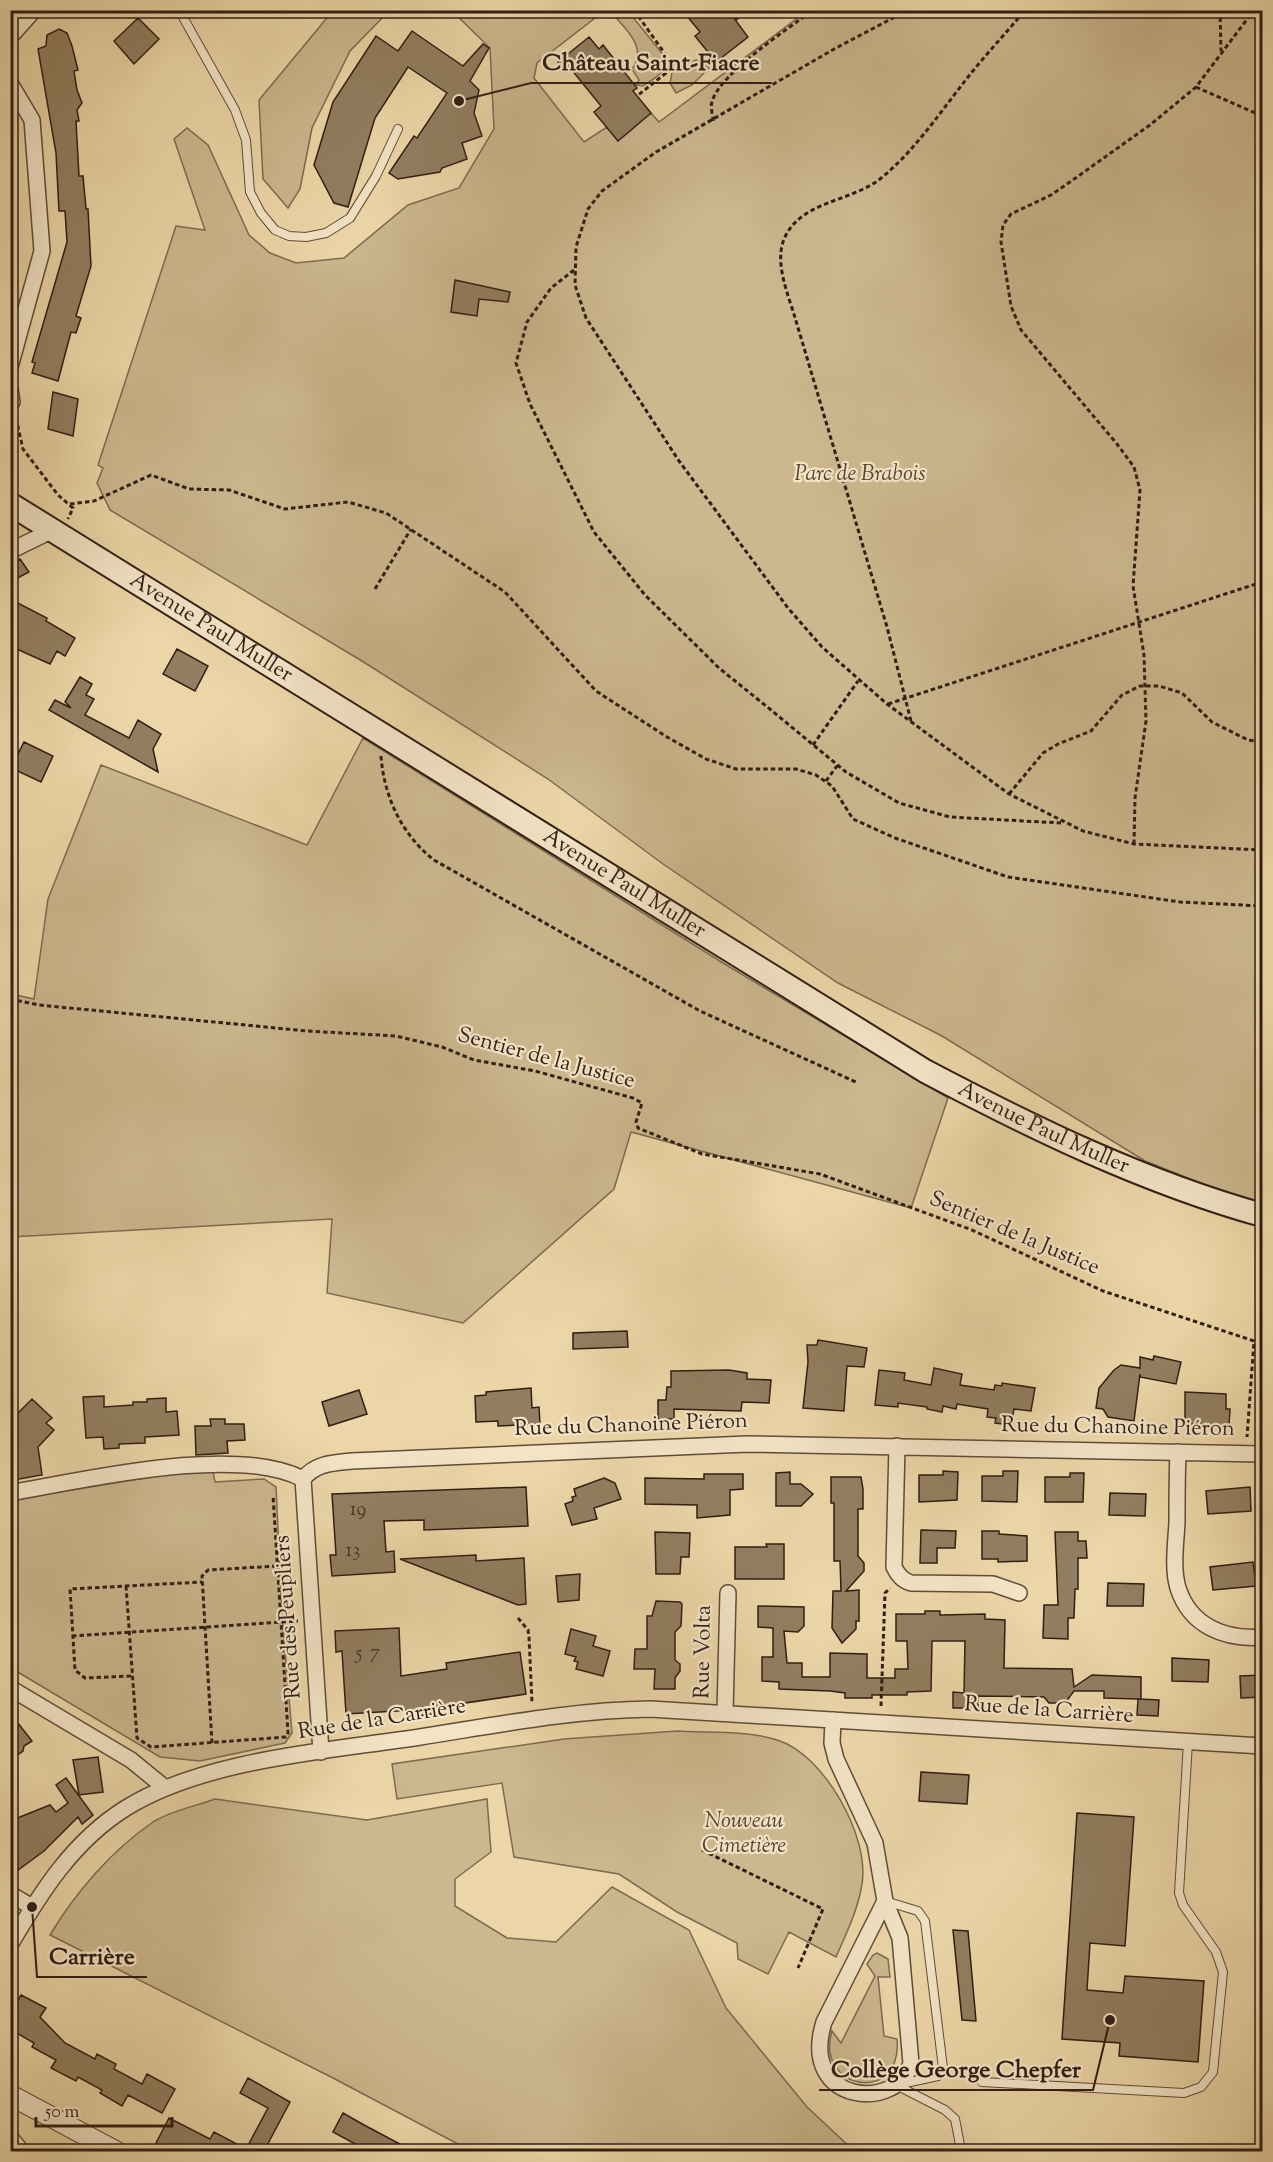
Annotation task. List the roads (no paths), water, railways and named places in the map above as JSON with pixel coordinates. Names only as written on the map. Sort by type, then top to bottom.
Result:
[{"type":"main road","name":"Avenue Paul Muller","points":[[10,504],[60,525],[380,734],[925,1071],[1002,1112],[1103,1158],[1190,1191],[1263,1215]]},
{"type":"street","points":[[10,37],[34,10]]},
{"type":"street","points":[[10,83],[32,120],[42,251],[10,367]]},
{"type":"street","points":[[10,551],[60,525]]},
{"type":"street","name":"Rue du Chanoine Piéron","points":[[303,1479],[310,1470],[319,1466],[352,1461],[703,1444],[1263,1454]]},
{"type":"street","points":[[897,1446],[894,1567],[901,1578],[911,1582],[993,1584],[1020,1593]]},
{"type":"street","points":[[1178,1452],[1176,1554],[1178,1588],[1188,1608],[1209,1628],[1236,1637],[1263,1637]]},
{"type":"street","points":[[10,1493],[109,1475],[228,1462],[280,1469],[303,1479]]},
{"type":"street","name":"Rue des Peupliers","points":[[303,1479],[321,1752]]},
{"type":"street","name":"Rue Volta","points":[[725,1712],[728,1593]]},
{"type":"street","points":[[10,1688],[132,1760],[164,1787]]},
{"type":"street","name":"Rue de la Carrière","points":[[10,1945],[32,1907],[61,1865],[90,1836],[126,1808],[164,1787],[229,1768],[321,1752],[533,1720],[627,1709],[725,1712],[1263,1746]]},
{"type":"street","points":[[833,1720],[833,1750],[875,1844],[885,1901],[900,1938],[911,2062],[909,2074],[896,2085],[867,2094],[854,2094],[839,2086],[826,2074],[819,2059],[819,2039],[824,2022],[885,1901]]},
{"type":"street","points":[[10,1894],[32,1907]]},
{"type":"street","points":[[10,2095],[117,2151]]},
{"type":"street","points":[[10,2137],[22,2151]]},
{"type":"lane","points":[[179,10],[235,110],[246,141],[250,192],[261,213],[275,230],[289,236],[306,237],[326,233],[350,218],[376,176],[398,129]]},
{"type":"lane","points":[[982,2082],[1184,2093],[1201,2087],[1213,2072],[1223,1972],[1216,1952],[1183,1905],[1179,1893],[1188,1742]]},
{"type":"lane","points":[[885,1901],[918,1911],[925,1921],[943,2068],[938,2076],[896,2085]]},
{"type":"lane","points":[[896,2085],[945,2110],[956,2119],[961,2150]]},
{"type":"place","name":"Château Saint-Fiacre","points":[[459,101]]},
{"type":"place","name":"Carrière","points":[[32,1907]]},
{"type":"place","name":"Collège George Chepfer","points":[[1110,2020]]},
{"type":"park label","name":"Parc de Brabois","points":[[860,475]]},
{"type":"park label","name":"Nouveau Cimetière","points":[[744,1835]]}]
